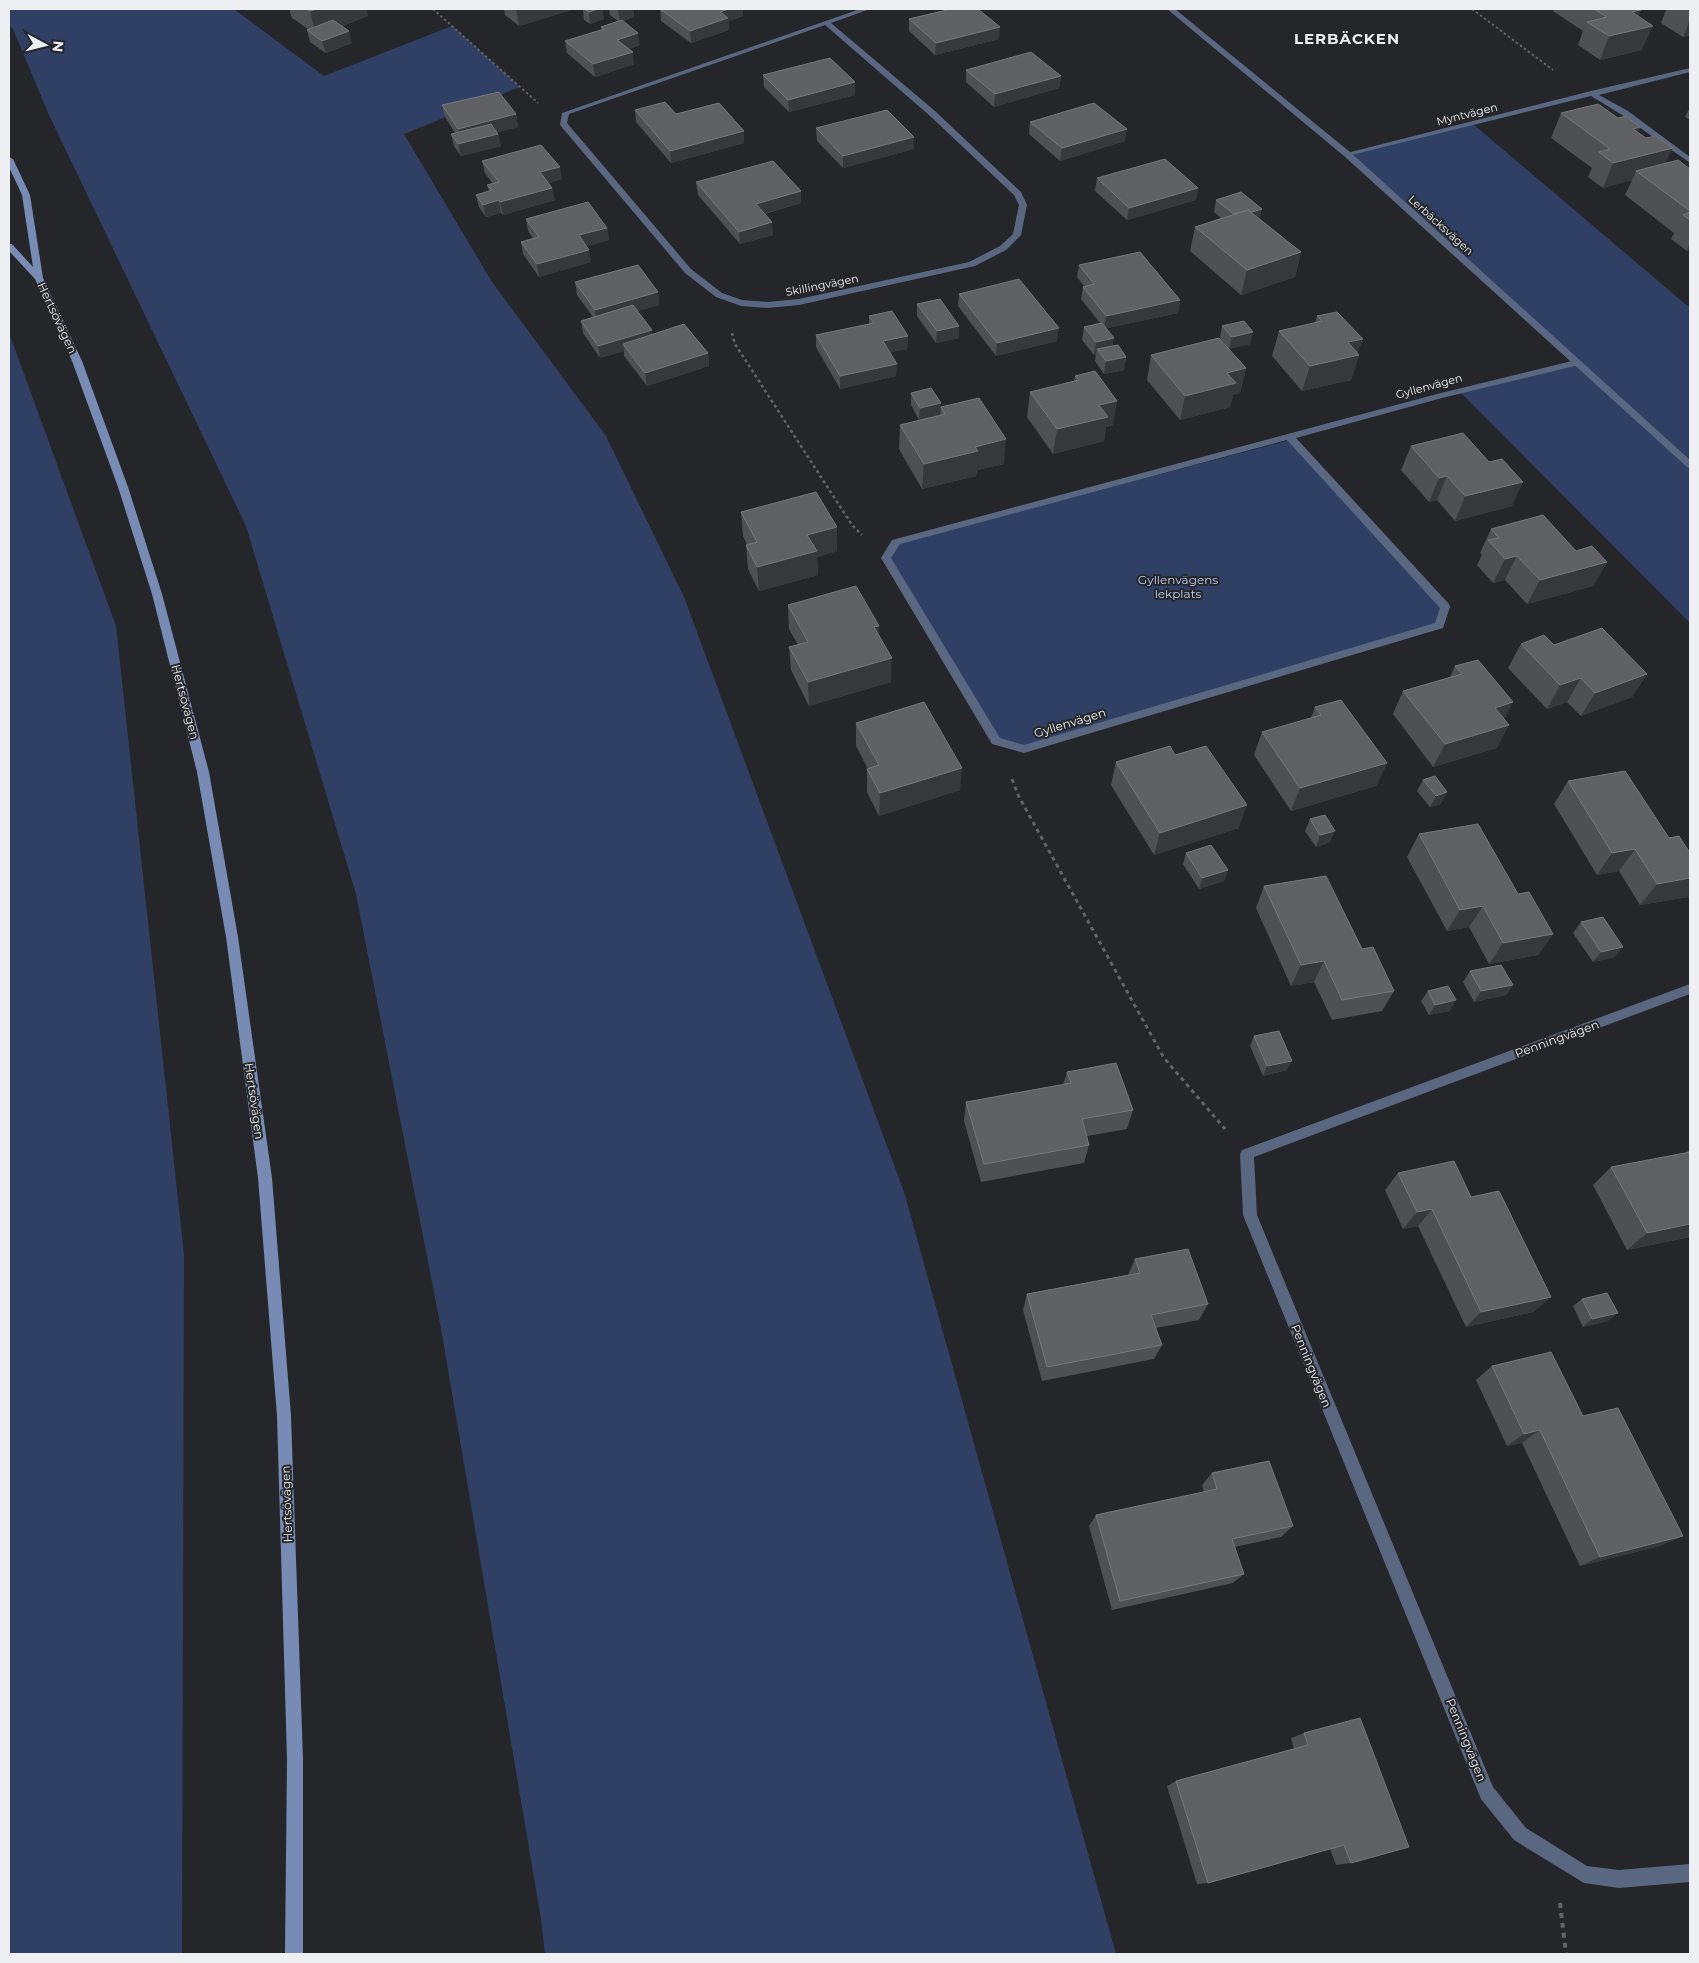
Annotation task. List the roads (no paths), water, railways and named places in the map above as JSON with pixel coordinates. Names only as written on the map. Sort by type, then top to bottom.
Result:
[{"type":"main road","name":"Hertsövägen","points":[[9,159],[26,195],[38,278],[77,361],[123,487],[157,594],[203,772],[232,937],[265,1178],[284,1416],[295,1759],[294,1954]]},
{"type":"main road","name":"Hertsövägen","points":[[9,246],[38,278]]},
{"type":"street","points":[[826,22],[866,9]]},
{"type":"street","name":"Lerbäcksvägen","points":[[1171,9],[1347,154],[1690,466]]},
{"type":"street","name":"Skillingvägen","points":[[826,22],[932,113],[1018,194],[1023,205],[1017,235],[1003,248],[972,264],[799,302],[768,305],[741,303],[719,295],[688,271],[564,123],[566,113],[826,22]]},
{"type":"street","name":"Myntvägen","points":[[1347,154],[1690,70]]},
{"type":"street","points":[[1591,93],[1625,113],[1690,161]]},
{"type":"street","name":"Gyllenvägen","points":[[1290,437],[1445,607],[1439,625],[1024,749],[996,740],[886,558],[896,542],[1440,396],[1576,363]]},
{"type":"street","name":"Penningvägen","points":[[1690,989],[1247,1154],[1250,1215],[1487,1793],[1520,1834],[1584,1874],[1619,1879],[1690,1873]]},
{"type":"district","name":"LERBÄCKEN","points":[[1347,39]]},
{"type":"park label","name":"Gyllenvägens lekplats","points":[[1178,587]]}]
